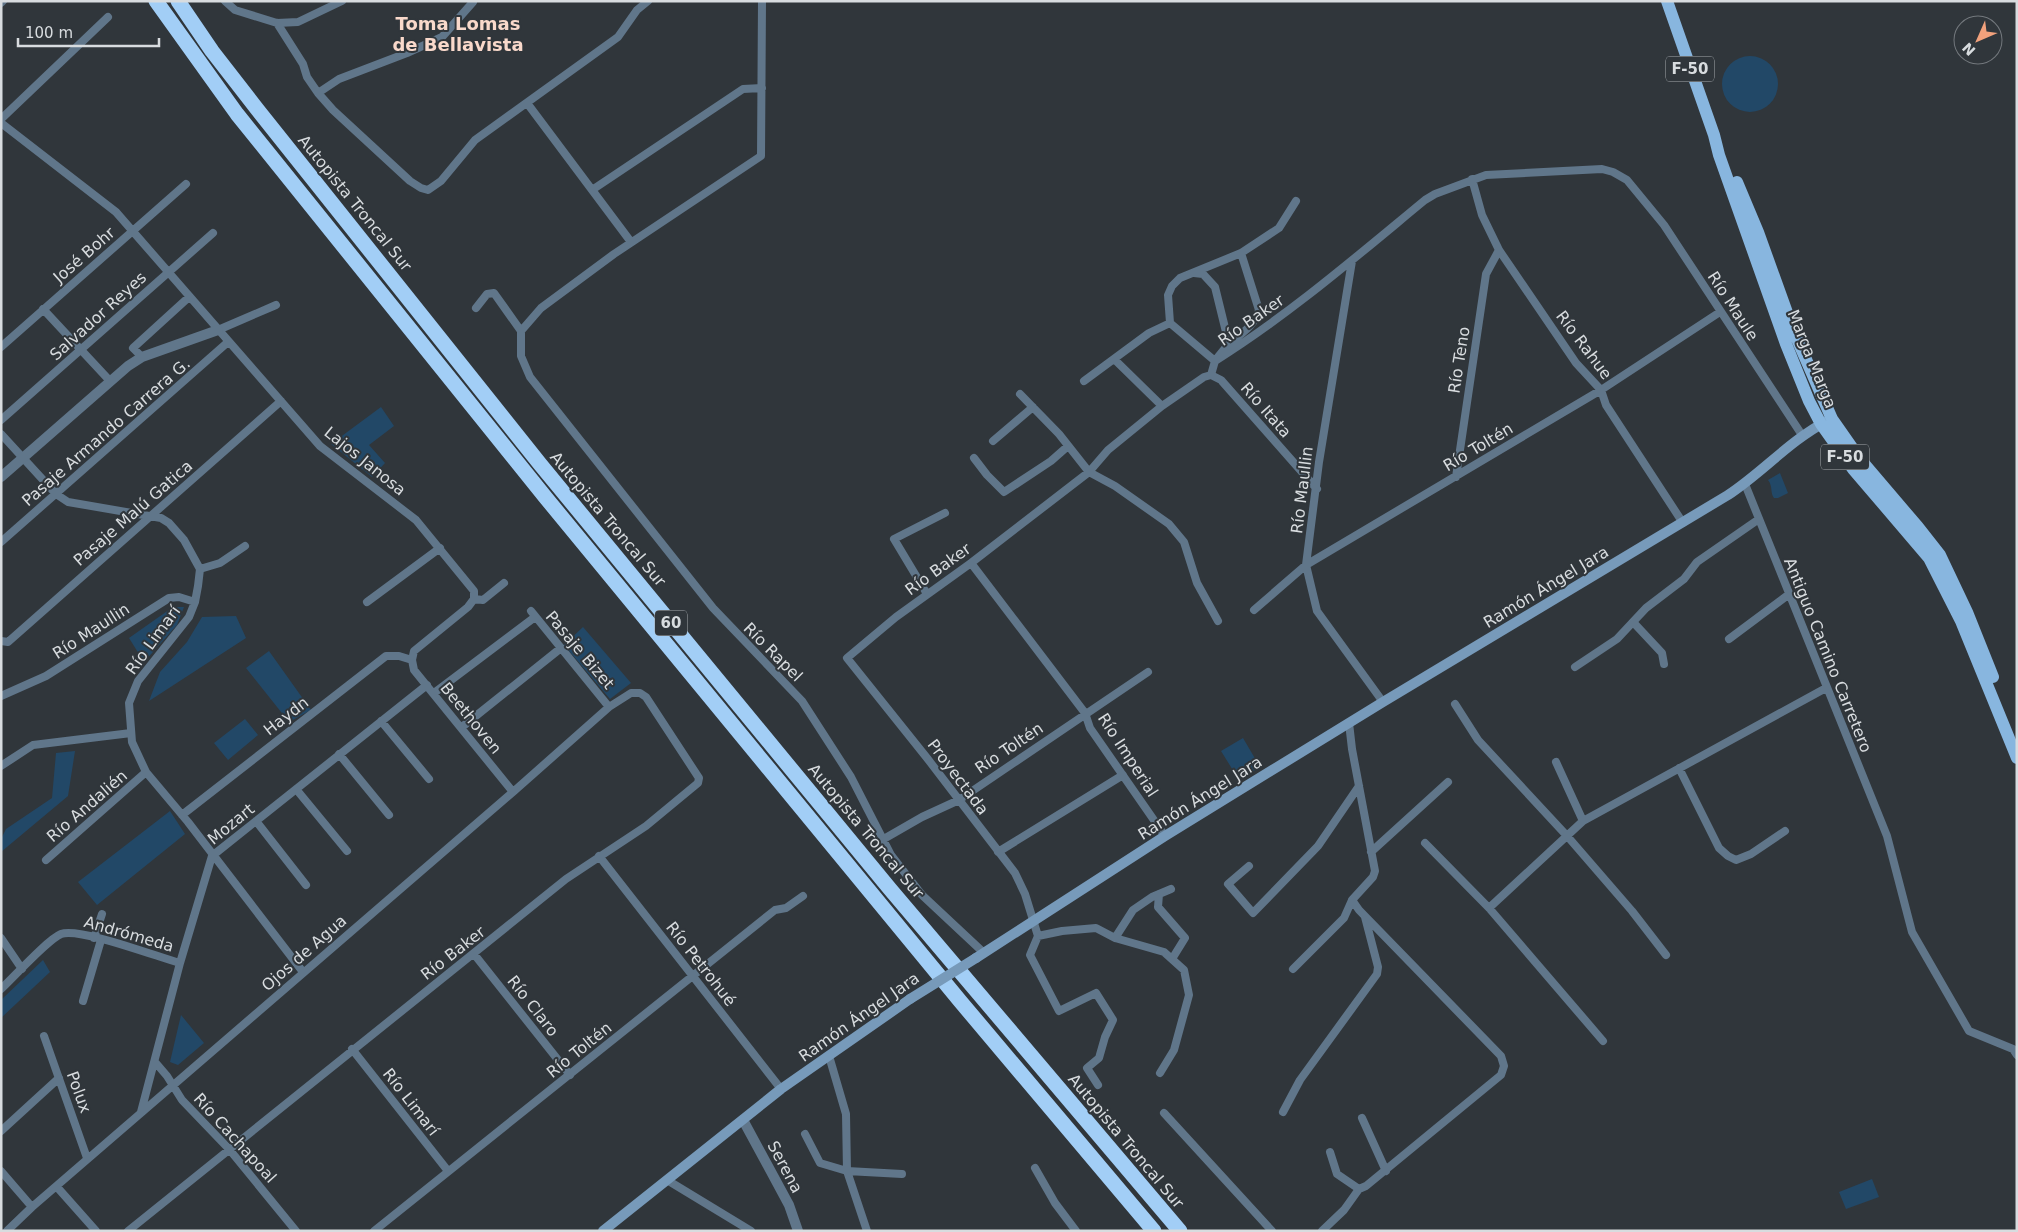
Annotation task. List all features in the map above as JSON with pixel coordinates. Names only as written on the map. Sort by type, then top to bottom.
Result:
[{"type":"highway","name":"Autopista Troncal Sur","points":[[156,1],[237,114],[546,498],[967,1009],[1154,1231]]},
{"type":"highway","name":"Autopista Troncal Sur","points":[[178,1],[203,38],[257,109],[540,464],[890,889],[1180,1231]]},
{"type":"main road","name":"Marga Marga","points":[[1667,1],[1786,344],[1809,401],[1940,555],[1982,648],[2017,743]]},
{"type":"main road","name":"Marga Marga","points":[[1826,422],[1853,469],[1908,531],[1929,558],[1961,621],[2017,758]]},
{"type":"main road","name":"Ramón Ángel Jara","points":[[603,1231],[615,1228],[667,1180],[781,1089],[910,998],[1165,836],[1383,702],[1683,523],[1745,484],[1802,435],[1826,422]]},
{"type":"street","points":[[226,1],[235,10],[277,23],[298,22],[342,1]]},
{"type":"street","points":[[277,23],[303,64],[307,77],[332,110],[404,176],[421,188],[428,190],[441,182],[475,140],[618,37],[638,10],[648,1]]},
{"type":"street","points":[[476,308],[486,294],[494,293],[521,331],[541,308],[631,242],[761,156],[762,1]]},
{"type":"street","points":[[318,93],[338,79],[407,53],[442,37],[473,2]]},
{"type":"street","points":[[1,119],[108,17]]},
{"type":"street","points":[[592,190],[743,88],[762,88]]},
{"type":"street","points":[[527,103],[631,242]]},
{"type":"street","name":"Lajos Janosa","points":[[1,123],[116,212],[320,446],[416,520],[474,590],[474,599]]},
{"type":"street","name":"Río Baker","points":[[848,658],[896,617],[971,563],[1089,472],[1108,450],[1162,406],[1204,377],[1211,375],[1216,361],[1256,335],[1435,194],[1486,175],[1602,169],[1613,172],[1628,180],[1640,193]]},
{"type":"street","name":"Río Rahue","points":[[1472,180],[1482,214],[1499,250],[1576,363],[1601,390],[1606,405],[1683,523]]},
{"type":"street","name":"José Bohr","points":[[1,347],[186,184]]},
{"type":"street","name":"Río Maule","points":[[1640,193],[1664,225],[1802,435]]},
{"type":"street","points":[[1241,253],[1259,310],[1258,316],[1252,325],[1229,344],[1216,361],[1170,322],[1168,295],[1172,286],[1180,278],[1241,253],[1279,228],[1296,201]]},
{"type":"street","name":"Salvador Reyes","points":[[1,420],[213,234]]},
{"type":"street","name":"Río Teno","points":[[1456,477],[1486,274],[1499,250]]},
{"type":"street","name":"Río Maullin","points":[[1352,261],[1319,462],[1306,565],[1317,611],[1383,702]]},
{"type":"street","points":[[1192,273],[1203,274],[1215,287],[1229,344]]},
{"type":"street","points":[[142,357],[133,348],[189,297]]},
{"type":"street","points":[[1,477],[110,381],[142,357],[218,330],[276,305]]},
{"type":"street","points":[[43,309],[110,381]]},
{"type":"street","name":"Río Toltén","points":[[1254,610],[1306,565],[1601,390],[1720,312]]},
{"type":"street","points":[[1084,380],[1149,333],[1170,322]]},
{"type":"street","name":"Río Rapel","points":[[521,331],[521,356],[530,377],[713,608],[802,701],[851,777],[882,840],[922,895],[980,955]]},
{"type":"street","name":"Pasaje Armando Carrera G.","points":[[1,542],[228,342]]},
{"type":"street","points":[[1114,359],[1162,406]]},
{"type":"street","name":"Río Itata","points":[[1211,375],[1221,380],[1317,489]]},
{"type":"street","points":[[1020,394],[1089,472],[1115,486],[1169,524],[1184,542],[1197,583],[1218,622]]},
{"type":"street","name":"Pasaje Malú Gatica","points":[[2,642],[8,642],[280,401]]},
{"type":"street","points":[[992,441],[1033,407]]},
{"type":"street","points":[[1,434],[56,494],[68,502],[152,515],[169,523],[184,540],[200,568],[220,563],[245,546]]},
{"type":"street","points":[[974,458],[1004,492],[1051,461],[1068,446]]},
{"type":"street","name":"Antiguo Camino Carretero","points":[[1745,484],[1788,595],[1887,836],[1912,932],[1969,1031],[2013,1048],[2017,1054]]},
{"type":"street","points":[[928,594],[894,539],[945,513]]},
{"type":"street","points":[[1575,667],[1617,639],[1646,608],[1684,579],[1697,562],[1758,519]]},
{"type":"street","points":[[367,602],[440,548]]},
{"type":"street","points":[[971,563],[1085,713]]},
{"type":"street","name":"Río Limarí","points":[[200,568],[196,602],[185,623],[138,681],[129,703],[132,742],[146,772],[182,815],[303,972]]},
{"type":"street","points":[[412,660],[414,651],[468,607],[474,599],[483,600],[504,583]]},
{"type":"street","points":[[1729,639],[1788,595]]},
{"type":"street","name":"Río Maullin","points":[[1,696],[46,676],[169,598],[179,597],[196,602]]},
{"type":"street","name":"Pasaje Bizet","points":[[434,693],[533,614],[609,707]]},
{"type":"street","points":[[1633,622],[1662,653],[1664,664]]},
{"type":"street","points":[[462,727],[561,648]]},
{"type":"street","name":"Haydn","points":[[182,815],[386,656],[399,656],[412,660]]},
{"type":"street","name":"Proyectada","points":[[848,658],[1015,873],[1025,894],[1038,936]]},
{"type":"street","name":"Beethoven","points":[[412,660],[414,670],[513,792]]},
{"type":"street","name":"Río Toltén","points":[[882,840],[922,817],[959,800],[1148,672]]},
{"type":"street","name":"Mozart","points":[[141,1112],[180,963],[212,856],[427,685]]},
{"type":"street","points":[[1489,908],[1583,821],[1826,688]]},
{"type":"street","name":"Río Baker","points":[[128,1231],[566,880],[646,826],[698,783],[699,778],[646,697],[640,693],[632,693],[621,699]]},
{"type":"street","name":"Ojos de Agua","points":[[7,1231],[141,1112],[609,707],[621,699]]},
{"type":"street","points":[[1454,704],[1478,740],[1568,836],[1632,911],[1666,955]]},
{"type":"street","name":"Río Imperial","points":[[1085,713],[1090,728],[1165,836]]},
{"type":"street","points":[[381,721],[429,779]]},
{"type":"street","points":[[1293,969],[1344,918],[1352,900],[1373,877],[1375,870],[1359,786],[1350,723]]},
{"type":"street","points":[[1,766],[33,745],[131,733]]},
{"type":"street","points":[[339,754],[390,815]]},
{"type":"street","points":[[1556,762],[1583,821]]},
{"type":"street","points":[[1679,768],[1719,848],[1728,856],[1736,860],[1751,854],[1785,831]]},
{"type":"street","name":"Río Andalién","points":[[46,860],[146,772]]},
{"type":"street","points":[[998,852],[1123,775]]},
{"type":"street","points":[[1371,852],[1448,782]]},
{"type":"street","points":[[1249,866],[1228,884],[1253,912],[1318,846],[1359,786]]},
{"type":"street","points":[[296,789],[347,851]]},
{"type":"street","points":[[256,821],[306,885]]},
{"type":"street","points":[[1426,843],[1489,908],[1603,1041]]},
{"type":"street","name":"Río Petrohué","points":[[599,856],[781,1089]]},
{"type":"street","points":[[1115,938],[1133,910],[1171,889]]},
{"type":"street","points":[[1159,894],[1158,907],[1185,938],[1172,959]]},
{"type":"street","name":"Río Toltén","points":[[374,1231],[693,977],[774,910],[786,908],[803,896]]},
{"type":"street","points":[[1322,1231],[1344,1210],[1359,1189],[1386,1171],[1501,1075],[1504,1066],[1501,1056],[1364,916],[1352,900]]},
{"type":"street","points":[[83,1001],[102,914]]},
{"type":"street","points":[[1284,1112],[1300,1080],[1377,974],[1378,967],[1364,916]]},
{"type":"street","points":[[1098,1085],[1087,1068],[1099,1058],[1105,1036],[1113,1020],[1096,993],[1059,1011],[1030,955],[1038,936],[1062,931],[1096,928],[1115,938],[1164,952],[1184,970],[1189,995],[1174,1050],[1160,1073]]},
{"type":"street","name":"Andrómeda","points":[[1,989],[54,938],[70,932],[180,963]]},
{"type":"street","points":[[1,938],[22,969]]},
{"type":"street","name":"Río Claro","points":[[474,954],[570,1075]]},
{"type":"street","name":"Polux","points":[[44,1036],[88,1158]]},
{"type":"street","name":"Río Limarí","points":[[352,1050],[448,1171]]},
{"type":"street","points":[[830,1056],[846,1114],[847,1171],[867,1231]]},
{"type":"street","name":"Río Cachapoal","points":[[155,1062],[182,1100],[229,1149],[296,1231]]},
{"type":"street","points":[[1,1131],[59,1078]]},
{"type":"street","points":[[1164,1113],[1272,1231]]},
{"type":"street","points":[[1362,1118],[1386,1171]]},
{"type":"street","name":"Serena","points":[[743,1120],[789,1205],[798,1231]]},
{"type":"street","points":[[805,1134],[820,1163],[847,1171],[902,1174]]},
{"type":"street","points":[[1330,1152],[1337,1174],[1359,1189]]},
{"type":"street","points":[[1035,1168],[1055,1203],[1076,1231]]},
{"type":"street","points":[[1,1171],[32,1207]]},
{"type":"street","points":[[667,1180],[751,1231]]},
{"type":"street","points":[[56,1186],[96,1231]]},
{"type":"shaded area","points":[[1750,56],[1765,61],[1773,69],[1778,84],[1773,99],[1765,107],[1750,112],[1735,107],[1727,99],[1722,84],[1727,69],[1735,61]]},
{"type":"shaded area","points":[[381,407],[394,426],[369,445],[385,463],[372,477],[331,444]]},
{"type":"shaded area","points":[[1780,473],[1788,493],[1774,498],[1768,480]]},
{"type":"shaded area","points":[[173,607],[184,607],[177,625],[144,662],[129,638]]},
{"type":"shaded area","points":[[236,616],[246,638],[149,701],[160,672],[187,642],[202,617]]},
{"type":"shaded area","points":[[583,627],[631,683],[610,699],[564,645]]},
{"type":"shaded area","points":[[269,651],[311,710],[289,722],[246,668]]},
{"type":"shaded area","points":[[245,719],[258,735],[228,760],[214,743]]},
{"type":"shaded area","points":[[1243,738],[1260,767],[1239,780],[1221,751]]},
{"type":"shaded area","points":[[75,751],[68,796],[1,852],[1,839],[6,829],[52,798],[56,753]]},
{"type":"shaded area","points":[[170,811],[185,834],[97,905],[78,882]]},
{"type":"shaded area","points":[[43,960],[50,972],[1,1018],[1,1000]]},
{"type":"shaded area","points":[[181,1015],[204,1043],[178,1065],[170,1062]]},
{"type":"shaded area","points":[[1872,1179],[1879,1197],[1846,1209],[1839,1192]]},
{"type":"district","name":"Toma Lomas de Bellavista","points":[[458,33]]}]
